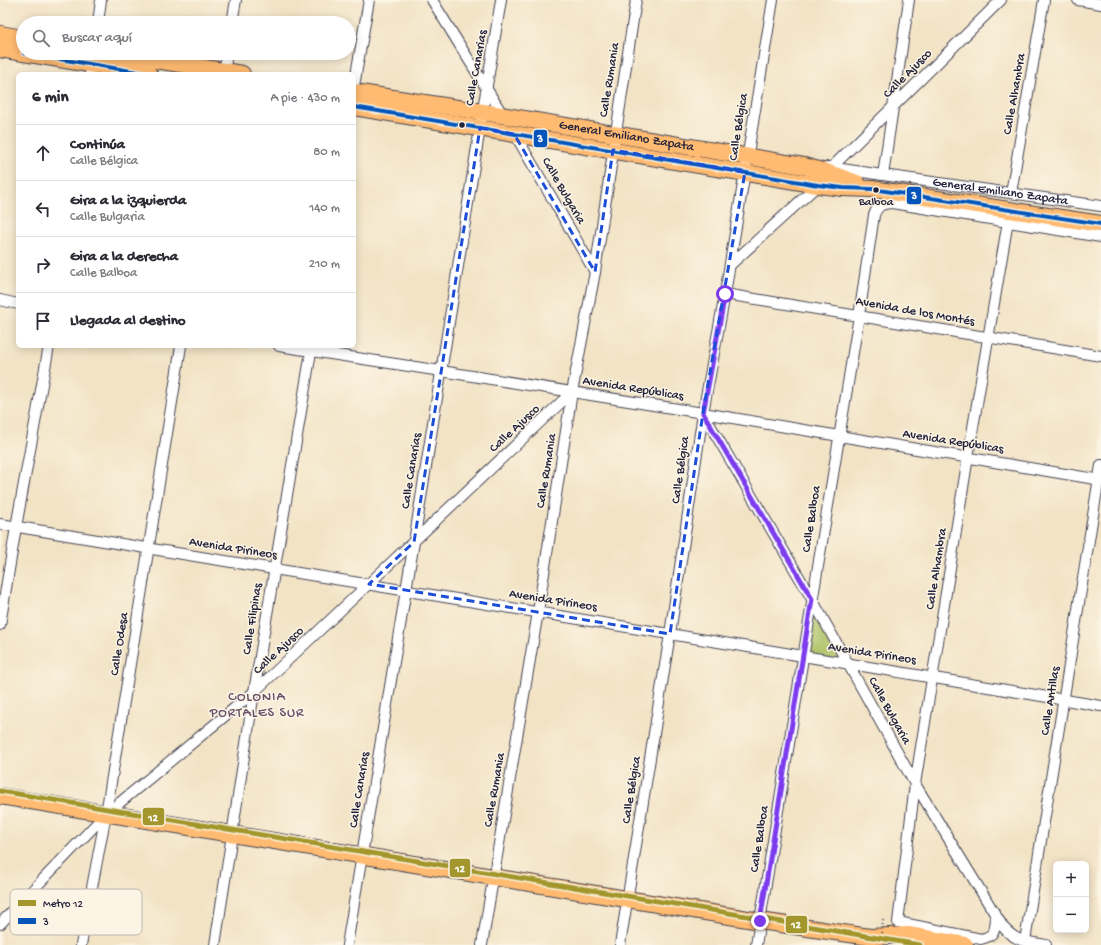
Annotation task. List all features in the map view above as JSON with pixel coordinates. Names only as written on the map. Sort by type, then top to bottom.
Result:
[{"type":"main road","points":[[0,34],[16,37]]},
{"type":"main road","points":[[0,50],[16,52]]},
{"type":"main road","points":[[65,60],[137,72]]},
{"type":"main road","points":[[151,60],[218,72]]},
{"type":"main road","name":"General Emiliano Zapata","points":[[356,92],[503,116],[745,172],[818,185],[842,188],[872,189],[1101,224]]},
{"type":"main road","name":"General Emiliano Zapata","points":[[356,108],[514,134],[614,142],[748,156],[829,172],[872,189]]},
{"type":"main road","points":[[0,796],[760,921],[885,939],[908,934],[965,945]]},
{"type":"street","points":[[99,16],[101,0]]},
{"type":"street","points":[[233,16],[236,0]]},
{"type":"street","points":[[356,75],[369,0]]},
{"type":"street","name":"Calle Bulgaria","points":[[432,0],[514,134],[595,272]]},
{"type":"street","name":"Calle Canarias","points":[[347,945],[414,542],[501,0]]},
{"type":"street","name":"Calle Rumania","points":[[482,945],[538,612],[572,392],[595,272],[636,0]]},
{"type":"street","name":"Calle Bélgica","points":[[620,945],[670,634],[703,413],[730,265],[773,0]]},
{"type":"street","points":[[883,176],[909,0]]},
{"type":"street","name":"Calle Ajusco","points":[[832,167],[1002,0]]},
{"type":"street","name":"Calle Alhambra","points":[[1011,193],[1044,0]]},
{"type":"street","points":[[1078,0],[1101,4]]},
{"type":"street","points":[[224,72],[226,60]]},
{"type":"street","name":"General Emiliano Zapata","points":[[804,166],[832,167],[883,176],[1101,206]]},
{"type":"street","points":[[730,265],[818,185]]},
{"type":"street","name":"Calle Balboa","points":[[756,945],[859,316],[874,215],[879,206],[884,204],[892,204]]},
{"type":"street","name":"General Emiliano Zapata","points":[[892,204],[1101,237]]},
{"type":"street","name":"Calle Alhambra","points":[[885,939],[915,784],[1008,222]]},
{"type":"street","name":"Avenida de los Montés","points":[[725,294],[1101,356]]},
{"type":"street","points":[[0,300],[16,304]]},
{"type":"street","points":[[0,625],[16,526],[49,348]]},
{"type":"street","name":"Calle Odesa","points":[[92,889],[106,814],[181,348]]},
{"type":"street","name":"Avenida Repúblicas","points":[[311,348],[441,371],[703,413],[1100,480]]},
{"type":"street","name":"Calle Filipinas","points":[[215,945],[254,692],[311,348]]},
{"type":"street","name":"Calle Ajusco","points":[[34,889],[106,814],[254,692],[572,392]]},
{"type":"street","name":"Calle Bulgaria","points":[[703,413],[812,599],[915,784],[1003,927],[1009,934],[1018,940],[1046,945]]},
{"type":"street","name":"Calle Antillas","points":[[1025,941],[1100,480],[1101,465]]},
{"type":"street","name":"Avenida Pirineos","points":[[0,524],[933,677],[1101,706]]},
{"type":"street","name":"Calle Ajusco","points":[[0,924],[10,914]]},
{"type":"street","points":[[885,939],[988,938],[993,934],[996,916]]},
{"type":"street","name":"Calle Odesa","points":[[81,945],[83,935]]},
{"type":"path","points":[[885,939],[883,920],[886,920]]},
{"type":"highlighted area","points":[[480,128],[514,134],[595,272],[613,150],[745,172],[703,413],[670,634],[369,584],[414,542]]},
{"type":"green space","points":[[812,600],[847,663],[803,654]]},
{"type":"metro line","name":"12","points":[[0,791],[920,945]]},
{"type":"transit line","name":"3","points":[[66,60],[137,72]]},
{"type":"transit line","name":"3","points":[[356,107],[818,185],[872,189],[1101,224]]},
{"type":"place","name":"Balboa","points":[[876,190]]},
{"type":"district","name":"COLONIA PORTALES SUR","points":[[257,706]]},
{"type":"route","points":[[725,294],[703,413],[812,599],[760,921]]}]
